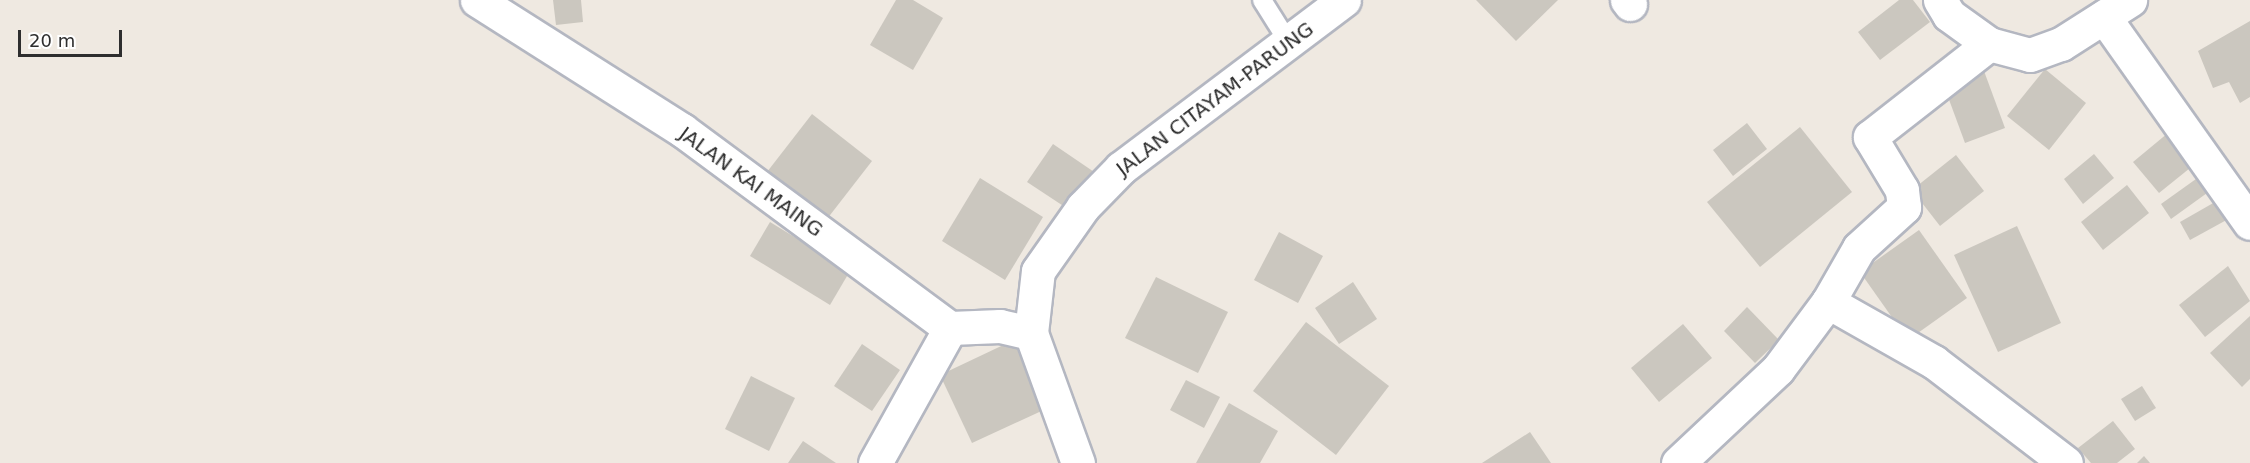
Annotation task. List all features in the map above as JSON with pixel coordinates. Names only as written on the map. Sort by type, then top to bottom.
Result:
[{"type":"street","name":"JALAN KAI MAING","points":[[477,0],[682,130],[950,328]]},
{"type":"street","name":"JALAN CITAYAM-PARUNG","points":[[1078,463],[1031,333],[1038,271],[1083,207],[1121,168],[1344,0]]},
{"type":"street","points":[[1940,0],[1949,15],[1989,44],[2019,55],[2046,52],[2117,8],[2250,223]]},
{"type":"street","points":[[1678,463],[1778,369],[1828,302],[1859,248],[1904,207],[1902,190],[1870,137],[1989,44]]},
{"type":"street","points":[[1828,302],[1934,362],[2066,463]]},
{"type":"street","points":[[875,463],[950,328],[991,326],[1031,333]]},
{"type":"lane","points":[[1262,0],[1289,43]]},
{"type":"building","points":[[553,0],[581,0],[583,22],[556,25]]},
{"type":"building","points":[[896,0],[913,0],[943,18],[913,70],[870,45]]},
{"type":"building","points":[[1476,0],[1558,0],[1516,41]]},
{"type":"building","points":[[1899,0],[1913,0],[1930,22],[1880,60],[1858,32]]},
{"type":"building","points":[[2250,21],[2250,97],[2240,103],[2229,82],[2213,88],[2198,51]]},
{"type":"building","points":[[2045,69],[2086,103],[2049,150],[2007,116]]},
{"type":"building","points":[[1984,71],[2005,128],[1965,143],[1944,86]]},
{"type":"building","points":[[812,114],[872,161],[827,219],[767,172]]},
{"type":"building","points":[[1747,123],[1767,149],[1733,176],[1713,150]]},
{"type":"building","points":[[1800,127],[1852,192],[1760,267],[1707,202]]},
{"type":"building","points":[[2174,128],[2200,160],[2159,193],[2133,162]]},
{"type":"building","points":[[1053,144],[1100,176],[1074,213],[1027,182]]},
{"type":"building","points":[[2094,154],[2114,178],[2083,204],[2064,179]]},
{"type":"building","points":[[1956,155],[1984,191],[1940,226],[1912,190]]},
{"type":"building","points":[[2203,174],[2214,188],[2171,219],[2161,204]]},
{"type":"building","points":[[980,178],[1043,217],[1005,280],[942,241]]},
{"type":"building","points":[[2127,185],[2149,213],[2103,250],[2081,222]]},
{"type":"building","points":[[2222,198],[2232,217],[2190,240],[2180,222]]},
{"type":"building","points":[[770,222],[850,271],[830,305],[750,256]]},
{"type":"building","points":[[2017,226],[2061,323],[1998,352],[1954,255]]},
{"type":"building","points":[[1919,230],[1967,298],[1908,340],[1860,272]]},
{"type":"building","points":[[1279,232],[1323,256],[1298,303],[1254,280]]},
{"type":"building","points":[[2228,266],[2250,301],[2205,337],[2179,305]]},
{"type":"building","points":[[1156,277],[1228,312],[1198,373],[1125,338]]},
{"type":"building","points":[[1353,282],[1377,319],[1339,344],[1315,308]]},
{"type":"building","points":[[1747,307],[1779,340],[1755,363],[1724,331]]},
{"type":"building","points":[[2250,316],[2250,379],[2242,387],[2210,353]]},
{"type":"building","points":[[1306,322],[1389,386],[1336,455],[1253,391]]},
{"type":"building","points":[[1683,324],[1712,358],[1659,402],[1631,368]]},
{"type":"building","points":[[1016,339],[1048,408],[972,443],[940,375]]},
{"type":"building","points":[[862,344],[900,370],[872,411],[834,386]]},
{"type":"building","points":[[751,376],[795,398],[769,451],[725,429]]},
{"type":"building","points":[[1186,380],[1220,397],[1204,428],[1170,410]]},
{"type":"building","points":[[2142,386],[2156,408],[2135,421],[2121,399]]},
{"type":"building","points":[[1229,403],[1278,431],[1260,463],[1196,463]]},
{"type":"building","points":[[2113,421],[2135,449],[2117,463],[2091,463],[2078,448]]},
{"type":"building","points":[[1530,432],[1551,463],[1482,463]]},
{"type":"building","points":[[803,441],[836,463],[788,463]]},
{"type":"building","points":[[2144,456],[2150,463],[2137,463]]}]
